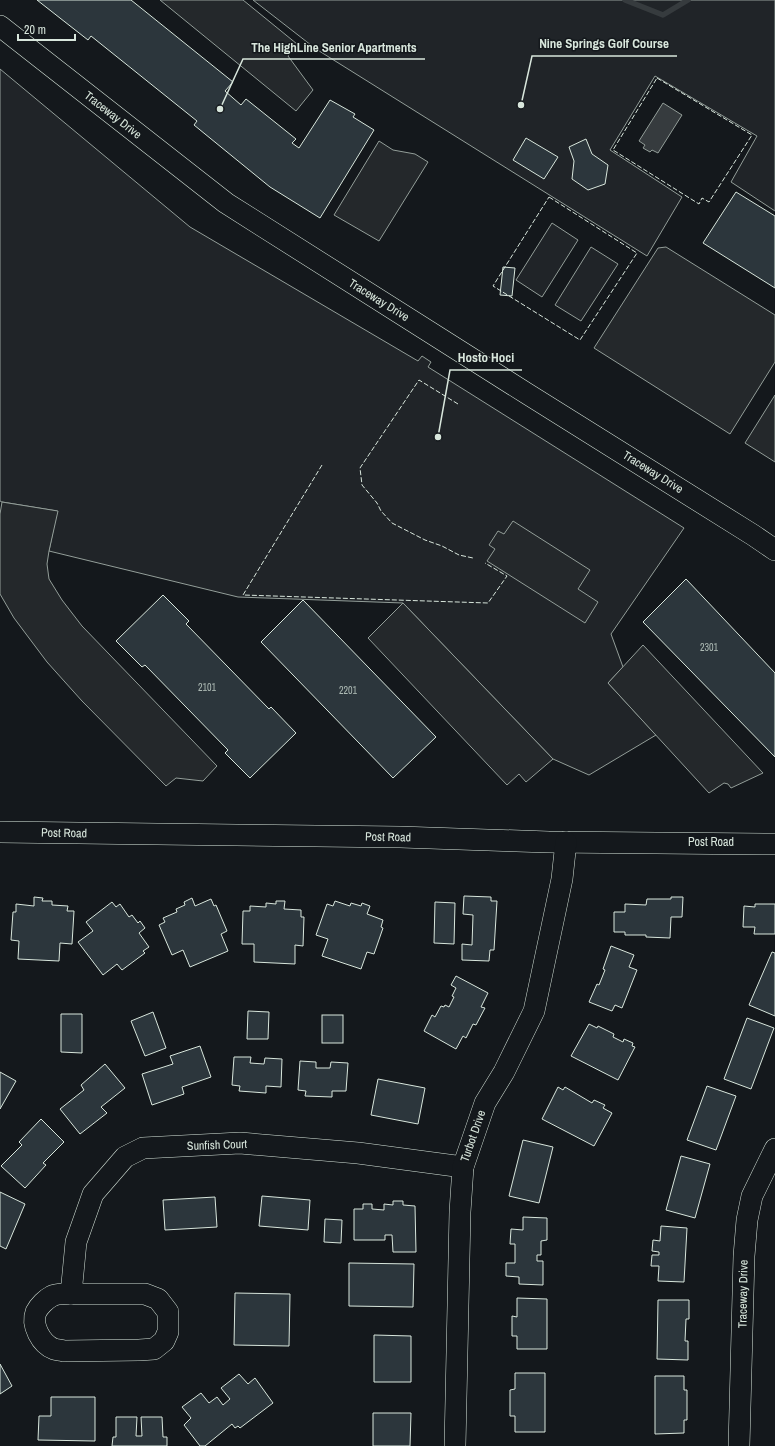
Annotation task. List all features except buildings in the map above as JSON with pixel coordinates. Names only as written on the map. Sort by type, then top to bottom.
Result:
[{"type":"street","name":"Traceway Drive","points":[[0,26],[226,203],[775,550]]},
{"type":"street","name":"Post Road","points":[[0,832],[400,837],[566,842],[775,844]]},
{"type":"street","name":"Turbot Drive","points":[[455,1446],[460,1212],[463,1167],[485,1103],[504,1072],[534,1010],[562,879],[566,842]]},
{"type":"street","name":"Sunfish Court","points":[[71,1294],[76,1242],[93,1194],[125,1157],[143,1148],[240,1143],[358,1153],[463,1167]]},
{"type":"street","name":"Traceway Drive","points":[[739,1446],[744,1256],[747,1220],[752,1196],[775,1149]]},
{"type":"street","points":[[71,1294],[144,1294],[158,1299],[168,1312],[168,1332],[164,1341],[154,1348],[139,1350],[64,1351],[53,1349],[45,1343],[38,1334],[36,1312],[42,1303],[53,1295],[71,1294]]},
{"type":"shaded area","points":[[160,0],[243,0],[297,44],[288,56],[313,90],[296,111]]},
{"type":"shaded area","points":[[253,0],[775,0],[775,211],[731,182],[757,136],[655,76],[610,150],[682,197],[647,256],[316,49]]},
{"type":"shaded area","points":[[0,69],[190,227],[418,361],[422,356],[431,362],[428,367],[684,528],[611,634],[623,667],[608,683],[656,735],[589,775],[553,759],[403,603],[238,597],[49,551],[57,511],[0,501]]},
{"type":"shaded area","points":[[663,103],[682,115],[658,153],[652,150],[650,152],[643,148],[645,145],[639,141]]},
{"type":"shaded area","points":[[379,141],[393,150],[415,154],[428,162],[379,241],[334,215]]},
{"type":"shaded area","points":[[552,223],[578,240],[542,297],[516,280]]},
{"type":"shaded area","points":[[591,247],[618,264],[581,321],[555,305]]},
{"type":"shaded area","points":[[666,247],[775,315],[775,362],[730,434],[594,348],[658,248]]},
{"type":"shaded area","points":[[775,395],[775,462],[745,443]]},
{"type":"shaded area","points":[[2,502],[58,511],[47,564],[49,579],[62,600],[82,626],[217,766],[203,781],[176,778],[166,786],[82,701],[47,662],[14,618],[0,594],[0,514]]},
{"type":"shaded area","points":[[513,521],[590,570],[578,589],[598,602],[585,623],[487,561],[495,549],[489,545],[498,531],[504,534]]},
{"type":"shaded area","points":[[403,603],[553,759],[526,782],[519,774],[507,785],[368,638]]},
{"type":"shaded area","points":[[643,645],[763,773],[731,788],[728,784],[724,783],[709,793],[608,683]]},
{"type":"waterway","points":[[625,0],[663,15],[688,0]]},
{"type":"fence","points":[[657,78],[752,135],[709,202],[702,198],[699,204],[613,150],[657,78]]},
{"type":"fence","points":[[549,197],[637,253],[580,340],[493,286],[549,197]]},
{"type":"fence","points":[[458,404],[419,380],[360,468],[362,485],[392,523],[459,555],[473,558]]},
{"type":"fence","points":[[322,465],[243,595],[488,603],[507,576],[485,563]]},
{"type":"place","name":"Nine Springs Golf Course","points":[[521,105]]},
{"type":"place","name":"The HighLine Senior Apartments","points":[[220,109]]},
{"type":"place","name":"Hosto Hoci","points":[[438,437]]}]
